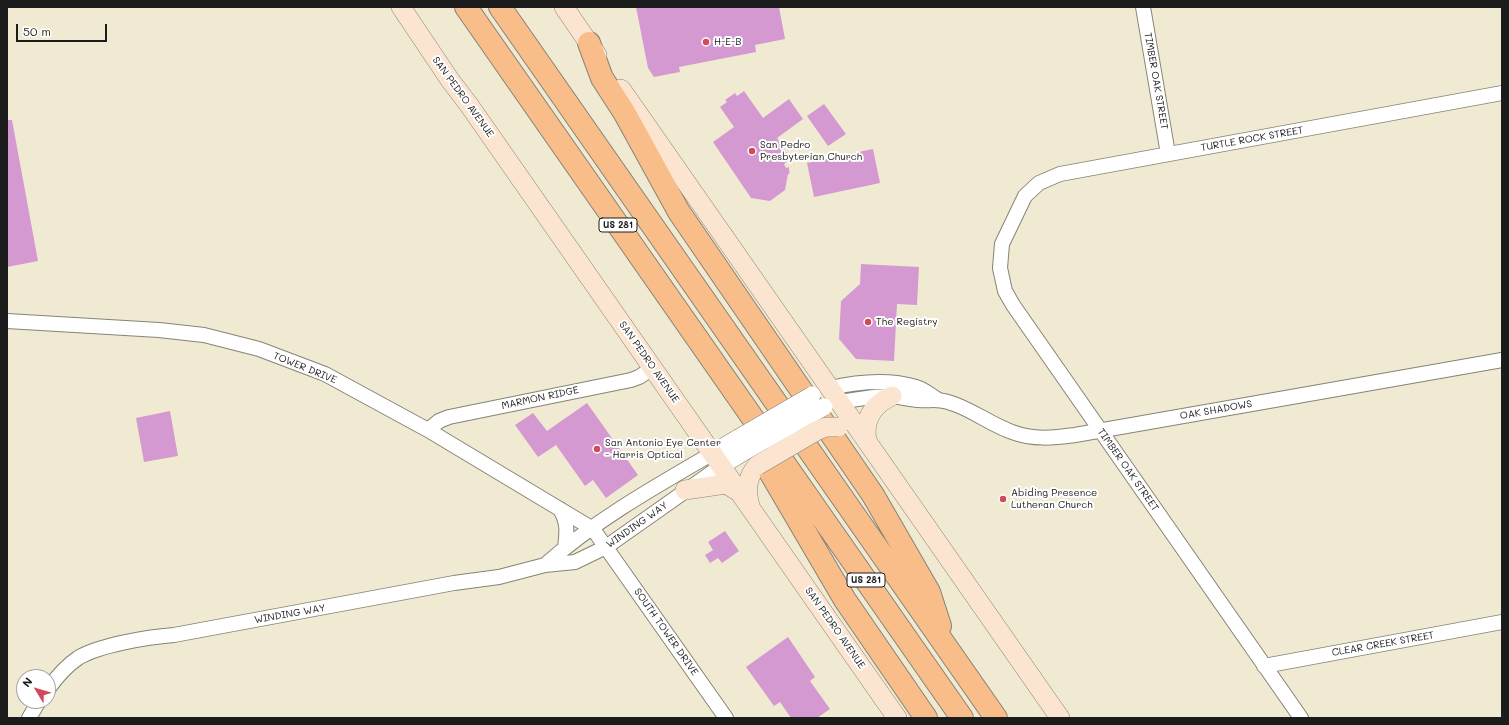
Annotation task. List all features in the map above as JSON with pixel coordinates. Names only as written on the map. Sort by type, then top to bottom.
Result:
[{"type":"highway","name":"US 281","points":[[466,7],[962,718]]},
{"type":"highway","name":"US 281","points":[[500,7],[996,718]]},
{"type":"highway","points":[[589,43],[602,78],[624,112],[684,219],[852,463],[886,516],[914,568],[929,592],[950,653]]},
{"type":"highway","points":[[769,442],[770,472],[845,600],[926,718]]},
{"type":"main road","name":"SAN PEDRO AVENUE","points":[[401,7],[450,80],[474,111],[897,718]]},
{"type":"main road","points":[[564,7],[831,399],[865,439],[1060,718]]},
{"type":"main road","points":[[865,439],[866,427],[870,415],[879,404],[892,396]]},
{"type":"main road","points":[[751,508],[747,495],[748,482],[752,472],[758,465],[816,431],[829,427],[848,429],[865,439]]},
{"type":"main road","points":[[685,490],[726,484],[739,492]]},
{"type":"street","name":"TIMBER OAK STREET","points":[[1143,7],[1168,154]]},
{"type":"street","name":"TURTLE ROCK STREET","points":[[1018,211],[1025,196],[1039,183],[1060,174],[1502,93]]},
{"type":"street","name":"TIMBER OAK STREET","points":[[1018,211],[1002,244],[1000,268],[1005,291],[1012,305],[1301,718]]},
{"type":"street","name":"TOWER DRIVE","points":[[7,321],[159,330],[204,335],[259,349],[325,374],[428,430],[593,529],[606,547]]},
{"type":"street","name":"OAK SHADOWS","points":[[831,399],[849,384],[890,383],[916,387],[937,399],[964,408],[1011,432],[1025,436],[1051,438],[1075,436],[1100,430],[1502,360]]},
{"type":"street","name":"MARMON RIDGE","points":[[428,430],[438,421],[449,417],[631,380],[653,368]]},
{"type":"street","points":[[743,444],[812,395],[831,399]]},
{"type":"street","name":"OAK SHADOWS","points":[[831,399],[892,396],[920,400],[937,399]]},
{"type":"street","points":[[717,459],[831,399]]},
{"type":"street","name":"WINDING WAY","points":[[545,565],[564,548],[638,498],[658,486],[717,459]]},
{"type":"street","name":"WINDING WAY","points":[[56,678],[77,659],[91,651],[153,637],[174,635],[499,576],[545,565],[575,562],[606,547],[669,502],[685,490],[717,459]]},
{"type":"street","points":[[658,486],[669,502]]},
{"type":"street","points":[[560,509],[567,527],[564,548]]},
{"type":"street","name":"SOUTH TOWER DRIVE","points":[[606,547],[726,718]]},
{"type":"street","name":"CLEAR CREEK STREET","points":[[1264,666],[1502,622]]},
{"type":"street","points":[[29,718],[34,709]]},
{"type":"building","name":"H-E-B","points":[[636,7],[779,7],[785,39],[755,45],[756,52],[679,67],[680,72],[654,77],[648,68]]},
{"type":"building","name":"San Pedro Presbyterian Church","points":[[744,91],[763,118],[789,99],[803,119],[777,138],[791,159],[784,164],[786,168],[789,167],[790,173],[788,174],[785,190],[770,201],[751,198],[713,142],[734,127],[720,107],[727,102],[725,100],[735,93],[737,96]]},
{"type":"building","name":"San Pedro Presbyterian Church","points":[[824,104],[846,134],[828,146],[807,116]]},
{"type":"building","points":[[7,120],[12,120],[38,261],[7,267]]},
{"type":"building","name":"San Pedro Presbyterian Church","points":[[873,149],[880,183],[814,197],[807,163]]},
{"type":"building","name":"The Registry","points":[[861,264],[919,267],[917,305],[897,304],[894,361],[856,359],[839,339],[841,301],[860,284]]},
{"type":"building","points":[[587,403],[638,475],[606,498],[593,480],[585,486],[556,445],[538,457],[515,425],[533,413],[547,431]]},
{"type":"building","points":[[170,411],[178,456],[144,462],[136,418]]},
{"type":"building","points":[[725,531],[739,551],[722,563],[718,558],[710,563],[705,555],[713,550],[708,542]]},
{"type":"building","points":[[788,637],[815,677],[810,681],[830,709],[817,718],[791,718],[780,702],[774,706],[746,667]]},
{"type":"place","name":"H-E-B","points":[[706,42]]},
{"type":"place","name":"San Pedro Presbyterian Church","points":[[752,151]]},
{"type":"place","name":"The Registry","points":[[868,322]]},
{"type":"place","name":"San Antonio Eye Center - Harris Optical","points":[[597,449]]},
{"type":"place","name":"Abiding Presence Lutheran Church","points":[[1003,499]]}]
